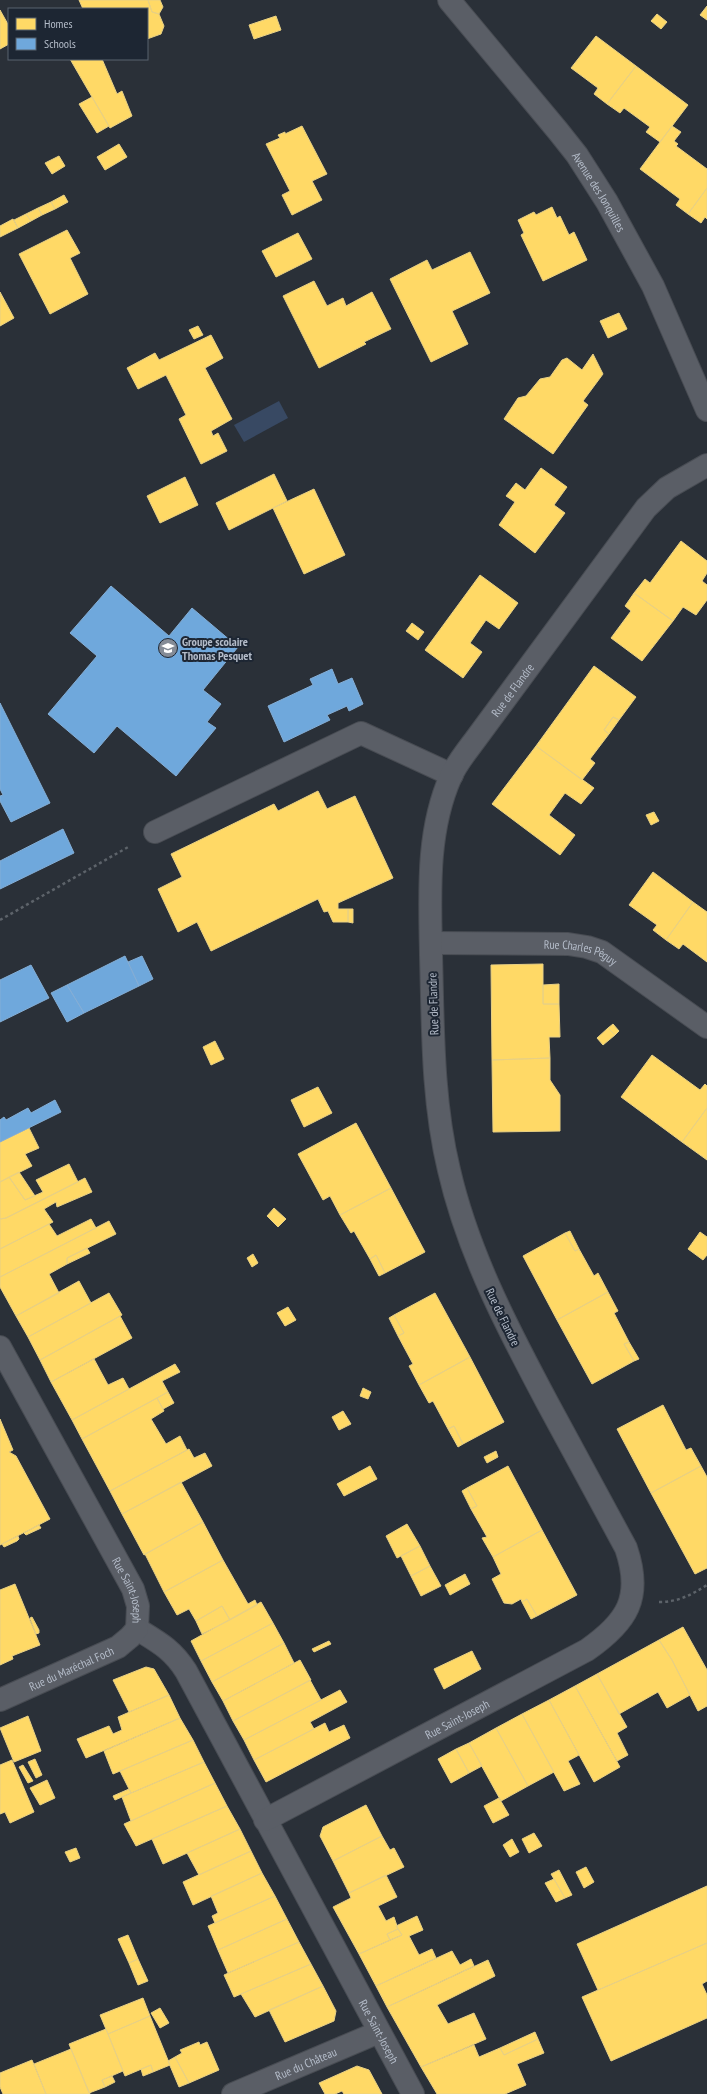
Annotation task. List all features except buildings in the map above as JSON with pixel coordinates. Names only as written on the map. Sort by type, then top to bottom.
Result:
[{"type":"street","name":"Avenue des Jonquilles","points":[[449,0],[577,155],[603,195],[654,286],[707,410]]},
{"type":"street","name":"Rue de Flandre","points":[[631,1598],[633,1579],[631,1564],[626,1548],[502,1317],[475,1253],[449,1170],[439,1112],[434,1046],[431,943],[434,836],[444,795],[452,774],[475,740],[646,508],[667,488],[707,465]]},
{"type":"street","points":[[155,832],[361,733],[452,774]]},
{"type":"street","name":"Rue Charles Péguy","points":[[431,943],[568,944],[587,946],[602,952],[620,963],[707,1027]]},
{"type":"street","name":"Rue Saint-Joseph","points":[[0,1347],[133,1589],[138,1606],[137,1629],[167,1647],[177,1658],[414,2094]]},
{"type":"street","name":"Rue Saint-Joseph","points":[[265,1820],[587,1650],[616,1627],[626,1613],[631,1598]]},
{"type":"street","name":"Rue du Maréchal Foch","points":[[0,1700],[118,1647],[130,1638],[137,1629]]},
{"type":"street","name":"Rue du Château","points":[[233,2094],[379,2032]]},
{"type":"path","points":[[0,920],[155,832]]},
{"type":"path","points":[[631,1598],[651,1602],[671,1602],[688,1597],[707,1585]]},
{"type":"water","points":[[279,401],[288,418],[244,442],[234,425]]},
{"type":"place","name":"Groupe scolaire Thomas Pesquet","points":[[168,648]]}]
